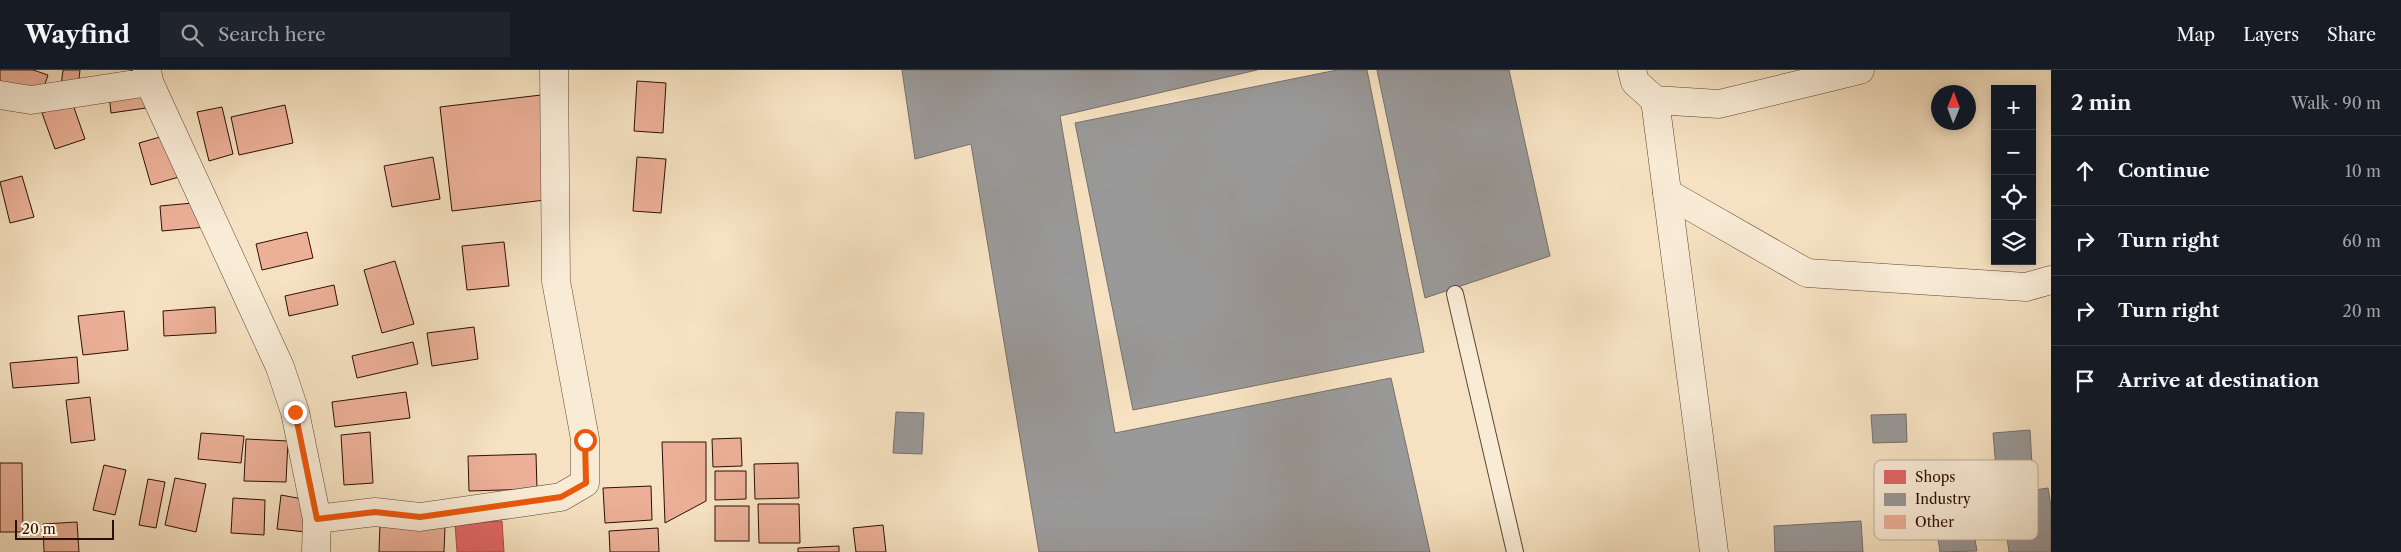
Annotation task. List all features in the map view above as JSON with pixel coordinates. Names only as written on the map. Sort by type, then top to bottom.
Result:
[{"type":"street","points":[[317,519],[375,512],[420,517],[561,497],[586,483],[585,440],[556,281],[554,70]]},
{"type":"street","points":[[1632,70],[1635,82],[1655,100],[1719,104],[1860,70]]},
{"type":"street","points":[[0,95],[31,100],[148,76],[280,367],[295,412],[317,519],[316,552]]},
{"type":"street","points":[[1655,100],[1714,552]]},
{"type":"street","points":[[1667,193],[1807,273],[2026,287],[2051,280]]},
{"type":"lane","points":[[1455,294],[1515,552]]},
{"type":"building: Shops","points":[[502,521],[504,552],[457,552],[455,524]]},
{"type":"building: Industry","points":[[902,70],[1257,70],[1060,116],[1115,433],[1391,378],[1430,552],[1039,552],[971,144],[915,159]]},
{"type":"building: Industry","points":[[1337,70],[1367,70],[1424,352],[1133,410],[1075,123]]},
{"type":"building: Industry","points":[[1377,70],[1509,70],[1550,256],[1425,298]]},
{"type":"building: Industry","points":[[896,412],[924,413],[922,454],[893,453]]},
{"type":"building: Industry","points":[[1906,414],[1907,442],[1873,443],[1871,415]]},
{"type":"building: Industry","points":[[2030,430],[2032,460],[1995,460],[1993,433]]},
{"type":"building: Industry","points":[[2048,488],[2051,506],[2051,552],[2009,552],[2007,540],[2038,540],[2038,489]]},
{"type":"building: Industry","points":[[1861,521],[1863,552],[1775,552],[1774,526]]},
{"type":"building: Industry","points":[[1938,540],[1975,540],[1977,551],[1940,552]]},
{"type":"building: Other","points":[[0,70],[33,70],[48,75],[41,96],[0,82]]},
{"type":"building: Other","points":[[63,70],[80,70],[78,88],[61,86]]},
{"type":"building: Other","points":[[637,81],[666,83],[663,133],[634,131]]},
{"type":"building: Other","points":[[144,89],[146,108],[111,113],[109,94]]},
{"type":"building: Other","points":[[541,95],[554,199],[452,211],[440,107]]},
{"type":"building: Other","points":[[72,102],[85,139],[55,149],[42,113]]},
{"type":"building: Other","points":[[285,105],[293,143],[239,155],[231,117]]},
{"type":"building: Other","points":[[222,107],[233,154],[209,161],[197,112]]},
{"type":"building: Other","points":[[167,135],[179,177],[151,185],[139,143]]},
{"type":"building: Other","points":[[433,157],[440,199],[392,207],[384,166]]},
{"type":"building: Other","points":[[637,157],[666,159],[661,213],[633,211]]},
{"type":"building: Other","points":[[22,176],[34,217],[10,223],[0,182]]},
{"type":"building: Other","points":[[204,202],[206,227],[162,231],[160,206]]},
{"type":"building: Other","points":[[307,232],[313,258],[262,270],[256,244]]},
{"type":"building: Other","points":[[504,242],[509,286],[467,290],[462,246]]},
{"type":"building: Other","points":[[395,261],[414,324],[382,333],[364,270]]},
{"type":"building: Other","points":[[334,285],[338,305],[289,316],[285,296]]},
{"type":"building: Other","points":[[215,307],[216,333],[164,336],[163,311]]},
{"type":"building: Other","points":[[124,311],[128,350],[83,355],[78,316]]},
{"type":"building: Other","points":[[474,327],[478,359],[432,366],[427,333]]},
{"type":"building: Other","points":[[413,342],[418,364],[357,378],[352,356]]},
{"type":"building: Other","points":[[77,357],[79,383],[13,388],[10,363]]},
{"type":"building: Other","points":[[406,392],[410,418],[335,427],[332,402]]},
{"type":"building: Other","points":[[90,397],[95,440],[71,443],[66,400]]},
{"type":"building: Other","points":[[370,432],[373,483],[344,485],[341,435]]},
{"type":"building: Other","points":[[201,433],[244,436],[241,463],[198,459]]},
{"type":"building: Other","points":[[741,438],[742,466],[713,467],[712,439]]},
{"type":"building: Other","points":[[246,439],[288,441],[286,482],[244,481]]},
{"type":"building: Other","points":[[662,442],[706,442],[706,501],[665,523]]},
{"type":"building: Other","points":[[536,454],[537,489],[469,491],[468,456]]},
{"type":"building: Other","points":[[0,463],[22,463],[23,532],[0,532]]},
{"type":"building: Other","points":[[798,463],[799,498],[755,499],[754,464]]},
{"type":"building: Other","points":[[104,465],[126,470],[115,515],[93,510]]},
{"type":"building: Other","points":[[715,471],[746,471],[746,499],[715,500]]},
{"type":"building: Other","points":[[175,478],[206,484],[196,532],[165,525]]},
{"type":"building: Other","points":[[148,479],[165,482],[156,528],[139,525]]},
{"type":"building: Other","points":[[651,486],[652,520],[605,523],[603,488]]},
{"type":"building: Other","points":[[281,495],[308,500],[306,532],[277,529]]},
{"type":"building: Other","points":[[233,498],[265,500],[264,535],[231,533]]},
{"type":"building: Other","points":[[758,504],[799,504],[800,543],[759,543]]},
{"type":"building: Other","points":[[715,506],[749,506],[749,541],[715,541]]},
{"type":"building: Other","points":[[77,522],[79,552],[44,552],[43,524]]},
{"type":"building: Other","points":[[380,524],[445,527],[444,552],[379,552]]},
{"type":"building: Other","points":[[883,525],[886,552],[856,552],[853,528]]},
{"type":"building: Other","points":[[658,528],[659,552],[610,552],[609,531]]},
{"type":"building: Other","points":[[839,546],[839,552],[798,552],[798,548]]},
{"type":"route","points":[[295,412],[317,519],[375,512],[420,517],[561,497],[586,483],[585,440]]}]
